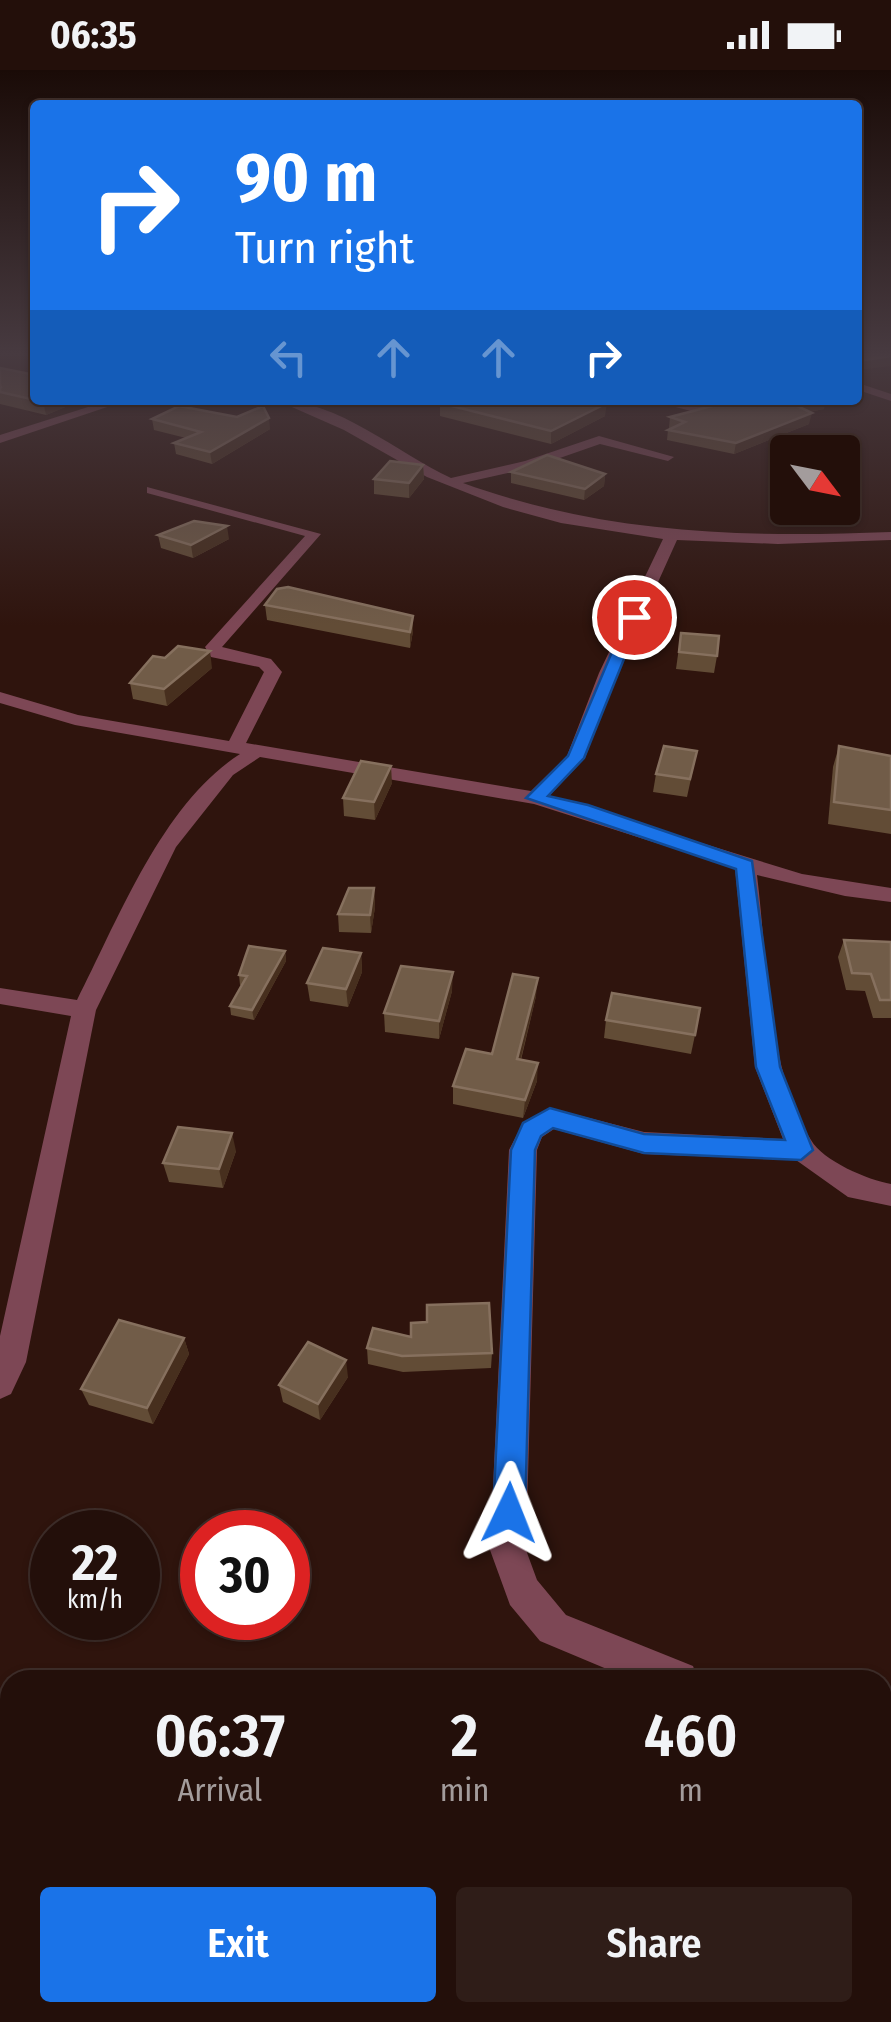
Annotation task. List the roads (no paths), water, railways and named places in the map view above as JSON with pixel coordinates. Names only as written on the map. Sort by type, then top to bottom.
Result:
[{"type":"street","points":[[376,444],[450,482],[561,522],[671,537],[777,540],[891,536]]},
{"type":"street","points":[[450,482],[530,464],[587,444]]},
{"type":"street","points":[[616,444],[668,457]]},
{"type":"street","points":[[0,1384],[10,1362],[84,1010],[166,846],[244,750],[273,672],[264,663],[217,653],[214,647],[314,534],[152,490]]},
{"type":"street","points":[[535,798],[576,758],[608,673],[671,537]]},
{"type":"street","points":[[0,697],[74,720],[535,798],[582,809],[746,866],[840,889],[891,895]]},
{"type":"street","points":[[746,866],[768,1067],[801,1150]]},
{"type":"street","points":[[0,996],[84,1010]]},
{"type":"street","points":[[655,1670],[553,1628],[523,1592],[508,1550],[523,1150],[532,1130],[550,1118],[644,1144],[801,1150],[858,1189],[891,1195]]}]
